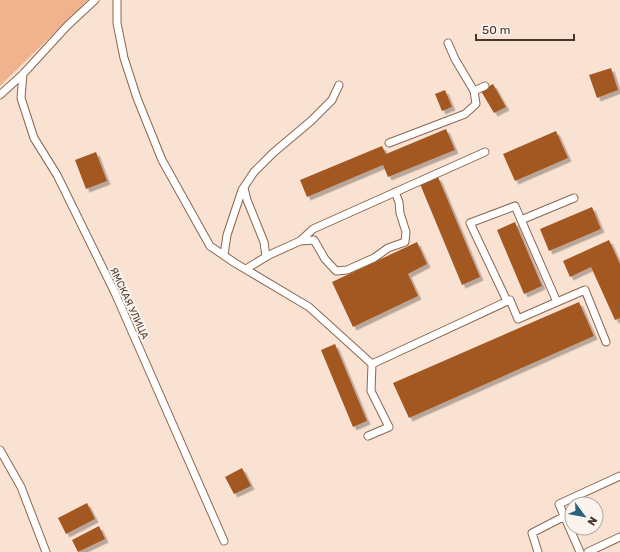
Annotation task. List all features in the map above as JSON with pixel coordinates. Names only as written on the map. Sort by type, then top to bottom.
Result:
[{"type":"lane","points":[[0,95],[23,74],[67,26],[95,0]]},
{"type":"lane","points":[[117,0],[117,23],[124,58],[137,98],[162,160],[210,246],[308,307],[372,364]]},
{"type":"lane","points":[[389,144],[465,114],[476,104],[474,91],[448,43]]},
{"type":"lane","name":"ЯМСКАЯ УЛИЦА","points":[[23,74],[21,98],[34,138],[57,175],[115,293],[224,541]]},
{"type":"lane","points":[[224,255],[227,235],[244,188],[254,172],[332,100],[339,85]]},
{"type":"lane","points":[[474,91],[485,86]]},
{"type":"lane","points":[[246,269],[266,257],[300,241],[313,229],[485,152]]},
{"type":"lane","points":[[244,188],[247,200],[264,242],[266,257]]},
{"type":"lane","points":[[300,241],[314,240],[325,259],[336,271],[346,270],[374,258],[388,248],[405,242],[406,232],[400,213],[399,202],[395,192]]},
{"type":"lane","points":[[521,220],[574,198]]},
{"type":"lane","points":[[557,302],[515,206],[470,223],[507,301],[510,300],[518,319],[585,290],[606,342]]},
{"type":"lane","points":[[372,364],[507,301]]},
{"type":"lane","points":[[368,436],[389,427],[371,391],[372,364]]},
{"type":"lane","points":[[0,450],[21,487],[46,552]]},
{"type":"lane","points":[[576,496],[620,476]]},
{"type":"lane","points":[[564,502],[559,504],[564,514]]},
{"type":"lane","points":[[538,552],[532,533],[564,517]]},
{"type":"lane","points":[[573,536],[580,552]]},
{"type":"lane","points":[[588,552],[620,537]]},
{"type":"shaded area","points":[[0,0],[88,0],[0,86]]},
{"type":"building","points":[[611,68],[618,90],[597,98],[589,75]]},
{"type":"building","points":[[493,84],[506,107],[494,113],[481,91]]},
{"type":"building","points":[[445,90],[452,107],[442,111],[435,94]]},
{"type":"building","points":[[446,129],[455,150],[388,177],[383,165],[307,197],[300,180],[382,146],[386,154]]},
{"type":"building","points":[[556,131],[568,158],[515,181],[503,154]]},
{"type":"building","points":[[96,152],[107,181],[86,189],[75,160]]},
{"type":"building","points":[[438,177],[480,277],[462,285],[420,184]]},
{"type":"building","points":[[592,207],[601,229],[549,251],[540,229]]},
{"type":"building","points":[[515,222],[542,286],[524,294],[497,230]]},
{"type":"building","points":[[609,240],[620,264],[620,318],[615,320],[591,267],[570,277],[563,261]]},
{"type":"building","points":[[417,242],[427,264],[408,274],[418,296],[353,327],[332,282]]},
{"type":"building","points":[[579,302],[594,336],[409,418],[393,383]]},
{"type":"building","points":[[335,344],[367,421],[353,427],[321,350]]},
{"type":"building","points":[[242,468],[251,486],[234,494],[225,477]]},
{"type":"building","points":[[87,503],[95,519],[66,534],[58,518]]},
{"type":"building","points":[[99,526],[105,539],[78,552],[72,540]]}]
